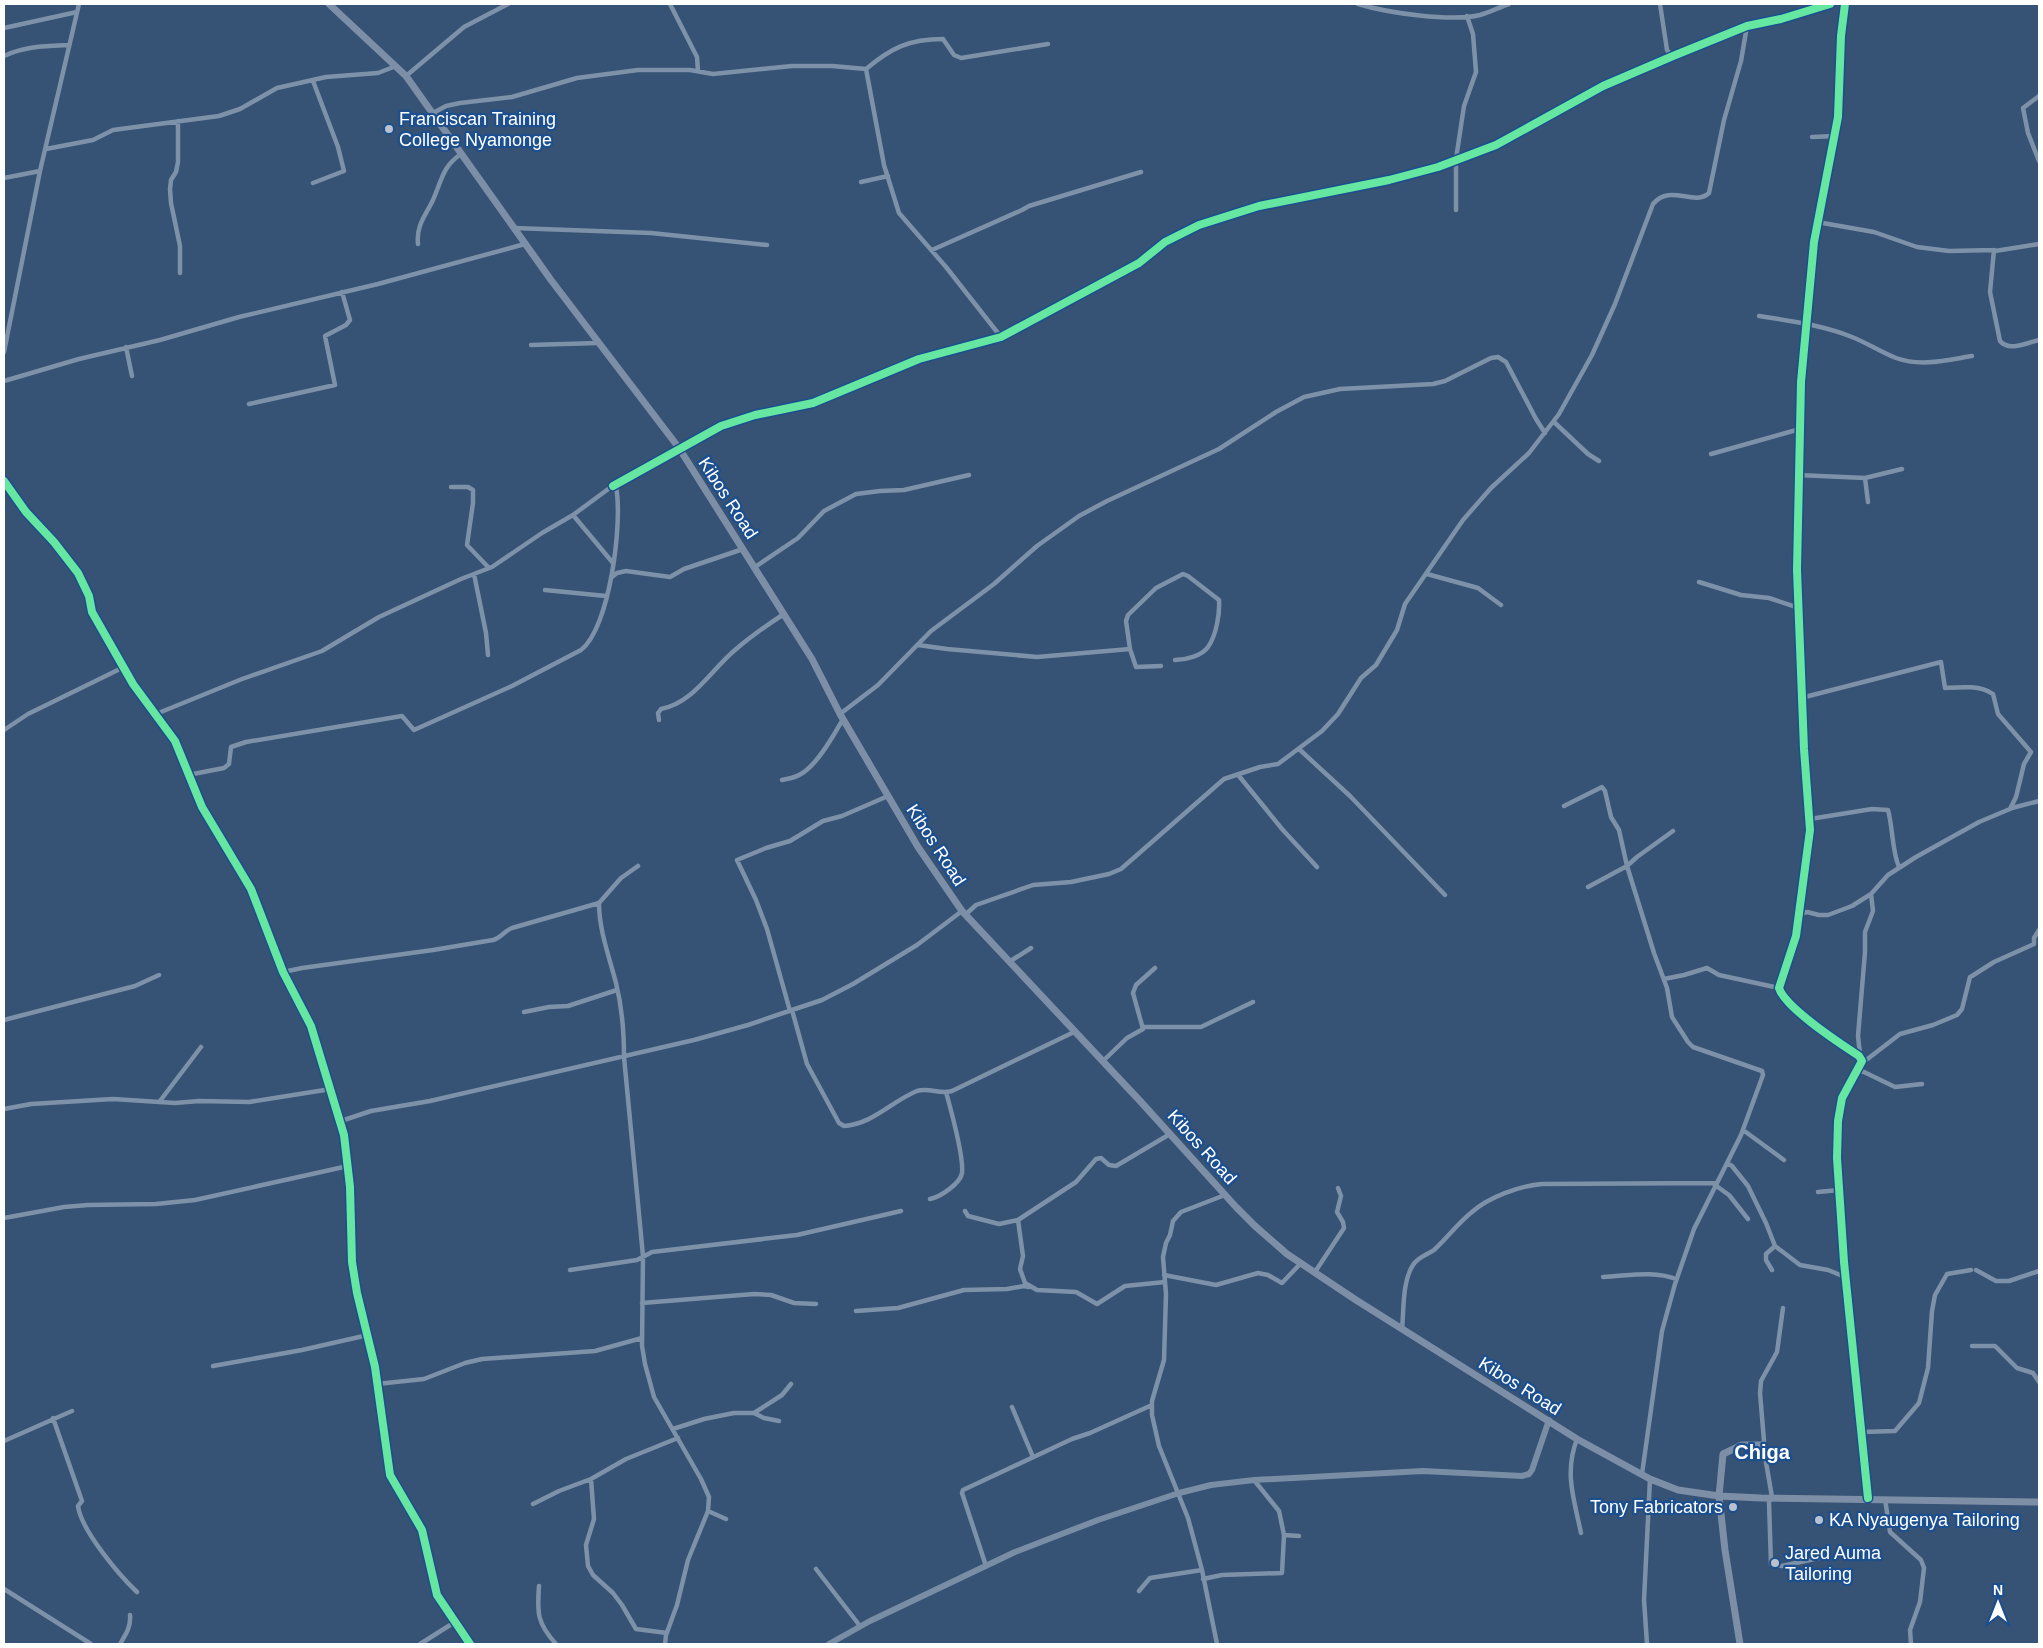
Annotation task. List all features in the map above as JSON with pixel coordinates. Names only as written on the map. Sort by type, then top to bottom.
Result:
[{"type":"main road","name":"Kibos Road","points":[[329,4],[406,76],[525,244],[597,342],[679,448],[812,660],[842,717],[918,847],[963,913],[1260,1231],[1301,1263],[1577,1439],[1650,1479],[1685,1492],[1718,1496],[1772,1498],[2039,1502]]},
{"type":"main road","points":[[1740,1644],[1718,1496],[1723,1454],[1742,1445],[1763,1445]]},
{"type":"street","points":[[4,352],[40,171],[79,4]]},
{"type":"street","points":[[406,76],[464,27],[500,6],[508,4]]},
{"type":"street","points":[[670,4],[697,57],[698,71]]},
{"type":"street","points":[[1358,4],[1397,13],[1454,17],[1480,15],[1509,4]]},
{"type":"street","points":[[1660,4],[1667,50],[1671,57],[1673,56]]},
{"type":"street","points":[[156,714],[242,679],[322,651],[379,617],[489,568],[573,515],[613,486],[679,448],[738,420],[814,403],[919,359],[1000,337],[1139,263],[1166,242],[1199,225],[1259,206],[1389,180],[1438,167],[1496,145],[1603,86],[1673,56],[1747,26],[1782,19],[1830,4]]},
{"type":"street","points":[[1845,4],[1841,36],[1838,117],[1817,222],[1800,382],[1796,542],[1801,698],[1810,819],[1807,862],[1800,914],[1796,936],[1780,988],[1782,994],[1827,1035],[1859,1056]]},
{"type":"street","points":[[4,28],[77,12]]},
{"type":"street","points":[[1456,210],[1456,159],[1464,106],[1476,72],[1473,34],[1467,16]]},
{"type":"street","points":[[340,1120],[371,1111],[430,1101],[624,1056],[748,1025],[822,1000],[853,984],[917,945],[976,905],[1033,885],[1071,882],[1108,874],[1120,869],[1224,779],[1239,776],[1254,769],[1278,764],[1299,749],[1322,731],[1338,714],[1361,678],[1374,669],[1397,630],[1405,604],[1463,520],[1491,488],[1529,453],[1554,422],[1592,355],[1615,304],[1657,199],[1666,195],[1703,197],[1710,190],[1717,151],[1741,61],[1747,26]]},
{"type":"street","points":[[433,113],[446,106],[512,97],[577,78],[608,73],[638,70],[698,71],[722,74],[772,68],[824,66],[866,69],[896,47],[941,38],[946,41],[954,55],[961,58],[1048,44]]},
{"type":"street","points":[[4,56],[36,47],[69,45]]},
{"type":"street","points":[[46,150],[93,140],[113,130],[208,118],[230,113],[277,88],[326,77],[378,73],[396,66]]},
{"type":"street","points":[[866,69],[876,129],[901,217],[932,250],[1000,337]]},
{"type":"street","points":[[313,81],[338,147],[344,172],[313,183]]},
{"type":"street","points":[[2039,96],[2023,108],[2028,133],[2039,161]]},
{"type":"street","points":[[178,121],[178,162],[176,172],[171,180],[170,190],[180,246],[180,273]]},
{"type":"street","points":[[1812,137],[1835,136]]},
{"type":"street","points":[[418,244],[418,229],[432,202],[441,177],[452,161],[462,154]]},
{"type":"street","points":[[4,178],[40,171]]},
{"type":"street","points":[[932,250],[1029,206],[1141,172]]},
{"type":"street","points":[[861,182],[888,176]]},
{"type":"street","points":[[1817,222],[1874,232],[1917,247],[1950,251],[2010,250],[2039,244]]},
{"type":"street","points":[[514,228],[651,232],[767,245]]},
{"type":"street","points":[[4,381],[79,359],[525,244]]},
{"type":"street","points":[[1994,250],[1990,292],[2000,341],[2010,347],[2039,340]]},
{"type":"street","points":[[249,404],[335,385],[324,336],[346,325],[350,320],[342,292]]},
{"type":"street","points":[[1759,316],[1806,324],[1851,336],[1907,361],[1931,363],[1972,356]]},
{"type":"street","points":[[531,345],[597,342]]},
{"type":"street","points":[[126,348],[132,376]]},
{"type":"street","points":[[782,780],[800,775],[806,771],[818,757],[842,717],[948,618],[994,584],[1037,546],[1079,516],[1106,501],[1219,449],[1276,412],[1304,397],[1340,389],[1434,384],[1445,381],[1492,358],[1498,357],[1506,362],[1536,419],[1546,433]]},
{"type":"street","points":[[1554,422],[1598,461]]},
{"type":"street","points":[[1711,454],[1800,428]]},
{"type":"street","points":[[1798,475],[1865,478],[1902,469]]},
{"type":"street","points":[[755,567],[798,538],[824,511],[856,494],[904,490],[969,475]]},
{"type":"street","points":[[1865,478],[1868,502]]},
{"type":"street","points":[[4,480],[26,512],[54,542],[78,572],[89,596],[92,612],[133,684],[175,741],[202,807],[249,884],[283,972],[311,1026],[344,1135],[348,1166],[352,1262],[357,1294],[378,1384],[390,1475],[422,1530],[437,1595],[470,1644]]},
{"type":"street","points":[[188,775],[224,768],[229,764],[231,747],[246,742],[402,716],[414,730],[512,686],[581,650],[588,643],[602,616],[612,577],[617,526],[617,492],[616,487],[613,486]]},
{"type":"street","points":[[451,487],[468,487],[473,490],[468,546],[489,568]]},
{"type":"street","points":[[573,515],[614,563]]},
{"type":"street","points":[[612,577],[617,573],[626,571],[670,577],[684,570],[743,549]]},
{"type":"street","points":[[474,574],[486,633],[488,656]]},
{"type":"street","points":[[1161,666],[1136,667],[1130,649],[1126,621],[1128,615],[1156,588],[1183,574],[1219,600],[1220,608],[1214,632],[1207,648],[1187,660],[1175,660]]},
{"type":"street","points":[[1427,574],[1478,588],[1501,604]]},
{"type":"street","points":[[1699,582],[1741,595],[1769,598],[1799,608]]},
{"type":"street","points":[[545,590],[606,596]]},
{"type":"street","points":[[659,720],[658,714],[661,709],[670,708],[691,694],[735,650],[784,614]]},
{"type":"street","points":[[918,645],[1037,657],[1130,649]]},
{"type":"street","points":[[1801,698],[1941,662],[1945,688],[1985,689],[1993,694],[1998,714],[2031,752],[2024,764],[2016,797],[2010,808]]},
{"type":"street","points":[[4,730],[28,714],[124,667]]},
{"type":"street","points":[[1299,749],[1350,796],[1445,895]]},
{"type":"street","points":[[1239,776],[1282,829],[1317,867]]},
{"type":"street","points":[[1564,806],[1602,787],[1611,817],[1619,830],[1654,953],[1664,979],[1672,1017],[1690,1045],[1763,1072],[1743,1130],[1694,1229],[1676,1279],[1662,1331],[1642,1474]]},
{"type":"street","points":[[888,796],[842,816],[822,821],[790,841],[737,860],[767,929],[807,1064],[839,1122],[842,1125],[854,1125],[877,1116],[918,1091],[946,1092],[1074,1032]]},
{"type":"street","points":[[1800,914],[1806,912],[1818,916],[1828,915],[1852,906],[1871,894],[1880,882],[1899,867],[1936,845],[2010,808],[2039,801]]},
{"type":"street","points":[[1810,819],[1872,809],[1888,810],[1895,860],[1899,867]]},
{"type":"street","points":[[1588,887],[1628,866],[1672,831]]},
{"type":"street","points":[[283,972],[317,965],[493,940],[512,928],[599,903],[621,878],[638,866]]},
{"type":"street","points":[[1861,1064],[1858,1036],[1865,932],[1873,911],[1871,894]]},
{"type":"street","points":[[599,903],[600,924],[617,990],[624,1032],[624,1056],[643,1256],[642,1338],[645,1364],[654,1397],[708,1493],[708,1511],[693,1544],[665,1644]]},
{"type":"street","points":[[1868,1498],[1845,1277],[1837,1158],[1838,1121],[1846,1089],[1861,1064],[1900,1034],[1933,1025],[1957,1014],[1962,1009],[1971,977],[1994,962],[2034,944],[2034,938],[2039,930]]},
{"type":"street","points":[[1009,962],[1031,948]]},
{"type":"street","points":[[1103,1062],[1127,1038],[1141,1032],[1143,1027],[1133,993],[1136,985],[1155,968]]},
{"type":"street","points":[[1664,979],[1706,968],[1719,975],[1780,988]]},
{"type":"street","points":[[4,1020],[135,986],[159,975]]},
{"type":"street","points":[[524,1012],[549,1007],[568,1006],[617,990]]},
{"type":"street","points":[[1143,1027],[1201,1027],[1253,1002]]},
{"type":"street","points":[[160,1101],[201,1047]]},
{"type":"street","points":[[1858,1071],[1895,1087],[1922,1084]]},
{"type":"street","points":[[4,1109],[112,1099],[180,1103],[199,1101],[249,1102],[331,1089]]},
{"type":"street","points":[[930,1199],[946,1192],[960,1178],[962,1172],[961,1159],[946,1092]]},
{"type":"street","points":[[1743,1130],[1784,1160]]},
{"type":"street","points":[[965,1211],[968,1216],[996,1224],[1018,1220],[1076,1182],[1096,1159],[1101,1158],[1109,1165],[1116,1166],[1170,1134]]},
{"type":"street","points":[[1728,1163],[1748,1186],[1775,1246],[1800,1265],[1828,1270],[1845,1277]]},
{"type":"street","points":[[4,1218],[88,1205],[156,1204],[195,1200],[348,1166]]},
{"type":"street","points":[[1402,1329],[1406,1285],[1413,1265],[1436,1248],[1471,1212],[1490,1200],[1525,1187],[1542,1184],[1716,1184],[1729,1194],[1748,1219]]},
{"type":"street","points":[[1315,1272],[1344,1228],[1337,1212],[1341,1196],[1338,1188]]},
{"type":"street","points":[[1818,1192],[1839,1190]]},
{"type":"street","points":[[1217,1644],[1202,1570],[1188,1518],[1159,1446],[1152,1405],[1156,1381],[1164,1360],[1164,1257],[1166,1243],[1176,1216],[1190,1208],[1225,1195]]},
{"type":"street","points":[[570,1270],[638,1260],[652,1252],[796,1235],[901,1211]]},
{"type":"street","points":[[1018,1220],[1023,1256],[1020,1269],[1023,1279],[1029,1286]]},
{"type":"street","points":[[1772,1270],[1766,1254],[1775,1246]]},
{"type":"street","points":[[1164,1275],[1216,1285],[1258,1273],[1268,1274],[1282,1283],[1301,1263]]},
{"type":"street","points":[[1862,1432],[1895,1431],[1919,1403],[1928,1368],[1935,1296],[1947,1274],[1974,1270],[1996,1281],[2009,1281],[2039,1271]]},
{"type":"street","points":[[1603,1277],[1651,1273],[1663,1274],[1676,1279]]},
{"type":"street","points":[[856,1311],[898,1308],[964,1290],[1007,1289],[1029,1286],[1047,1291],[1076,1292],[1097,1304],[1125,1286],[1165,1282]]},
{"type":"street","points":[[642,1303],[754,1294],[770,1295],[794,1303],[816,1304]]},
{"type":"street","points":[[1784,1308],[1777,1352],[1761,1381],[1763,1445],[1772,1498],[1769,1502],[1771,1564],[1782,1566],[1828,1556]]},
{"type":"street","points":[[213,1366],[302,1350],[368,1335]]},
{"type":"street","points":[[378,1384],[424,1379],[465,1363],[482,1359],[595,1351],[642,1338]]},
{"type":"street","points":[[1972,1346],[1995,1346],[2017,1368],[2033,1373],[2039,1382]]},
{"type":"street","points":[[754,1413],[782,1395],[791,1384]]},
{"type":"street","points":[[986,1566],[962,1492],[1033,1457],[1152,1405]]},
{"type":"street","points":[[1012,1407],[1033,1457]]},
{"type":"street","points":[[4,1441],[72,1411]]},
{"type":"street","points":[[673,1429],[734,1413],[754,1413],[764,1418],[779,1421]]},
{"type":"street","points":[[53,1418],[82,1501],[78,1506],[84,1525],[125,1580],[138,1592]]},
{"type":"street","points":[[829,1644],[860,1626],[1015,1552],[1098,1520],[1179,1493],[1211,1485],[1254,1480],[1423,1471],[1522,1476],[1532,1470],[1549,1420]]},
{"type":"street","points":[[533,1504],[559,1490],[591,1479],[618,1462],[678,1438]]},
{"type":"street","points":[[1577,1439],[1571,1455],[1570,1471],[1581,1533]]},
{"type":"street","points":[[591,1479],[594,1519],[585,1553],[590,1571],[613,1593],[636,1629],[667,1633]]},
{"type":"street","points":[[1647,1644],[1644,1600],[1650,1479]]},
{"type":"street","points":[[1203,1578],[1222,1575],[1282,1573],[1284,1535],[1280,1513],[1254,1480]]},
{"type":"street","points":[[1885,1499],[1890,1532],[1923,1564],[1924,1576],[1920,1602],[1910,1630],[1912,1644]]},
{"type":"street","points":[[708,1511],[726,1519]]},
{"type":"street","points":[[1284,1535],[1299,1536]]},
{"type":"street","points":[[816,1569],[860,1626]]},
{"type":"street","points":[[1139,1591],[1150,1578],[1202,1570]]},
{"type":"street","points":[[539,1586],[539,1620],[556,1644]]},
{"type":"street","points":[[4,1589],[91,1644]]},
{"type":"street","points":[[120,1644],[131,1623],[130,1614]]},
{"type":"street","points":[[420,1644],[456,1622]]},
{"type":"cycle path","points":[[613,486],[721,426],[755,415],[813,403],[919,359],[1001,337],[1139,263],[1165,242],[1199,225],[1259,206],[1389,180],[1438,167],[1496,145],[1603,86],[1673,56],[1747,26],[1781,19],[1830,4]]},
{"type":"cycle path","points":[[1845,4],[1841,36],[1838,117],[1814,242],[1801,382],[1797,570],[1804,749],[1810,830],[1796,936],[1779,988],[1783,996],[1802,1015],[1859,1056],[1862,1061],[1842,1098],[1838,1121],[1837,1158],[1844,1262],[1868,1498]]},
{"type":"cycle path","points":[[4,481],[26,512],[54,542],[78,573],[89,596],[92,612],[133,684],[175,741],[202,807],[251,889],[283,972],[311,1026],[344,1135],[350,1187],[352,1262],[357,1293],[375,1367],[390,1475],[422,1530],[437,1595],[470,1644]]},
{"type":"place","name":"Franciscan Training College Nyamonge","points":[[389,129]]},
{"type":"place","name":"Tony Fabricators","points":[[1733,1507]]},
{"type":"place","name":"KA Nyaugenya Tailoring","points":[[1819,1520]]},
{"type":"place","name":"Jared Auma Tailoring","points":[[1775,1563]]},
{"type":"district","name":"Chiga","points":[[1762,1452]]}]
